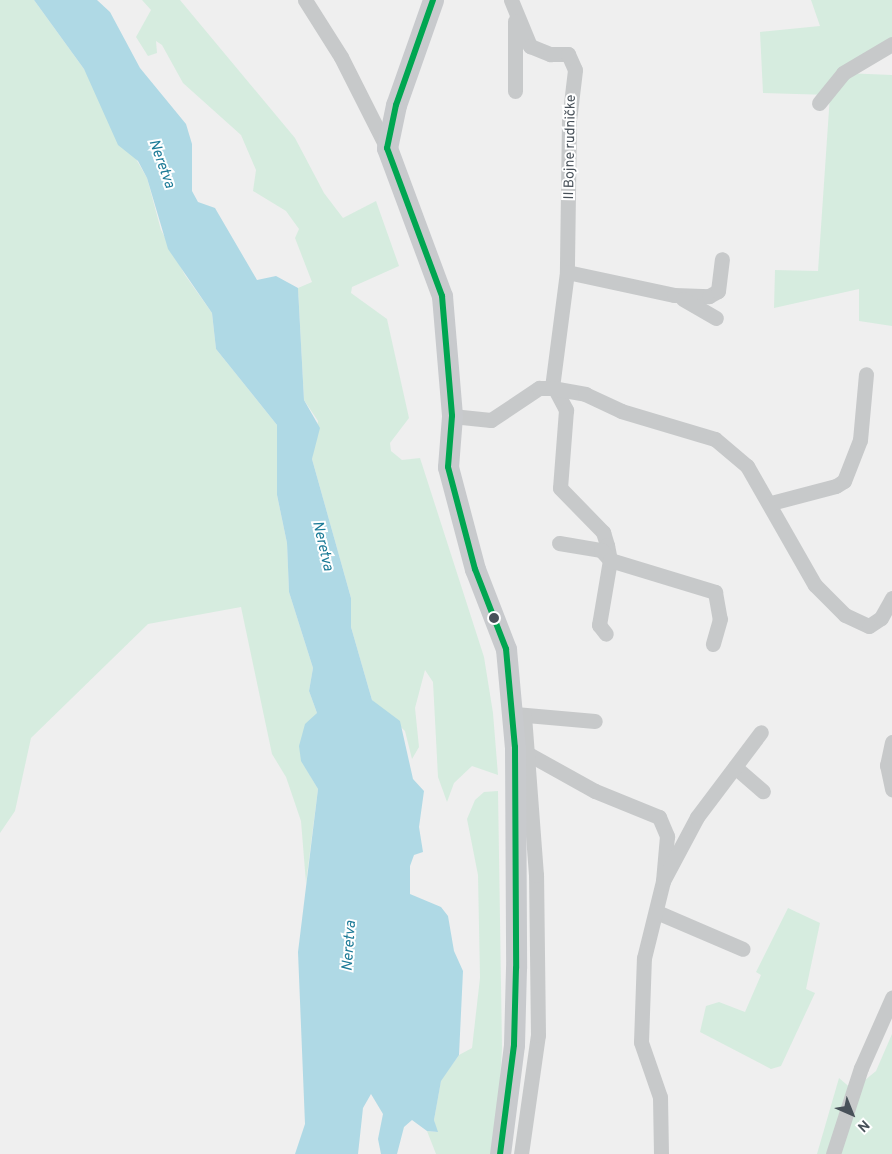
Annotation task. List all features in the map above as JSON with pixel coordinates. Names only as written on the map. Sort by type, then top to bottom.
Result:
[{"type":"street","points":[[305,0],[342,56],[387,148],[442,296],[452,416],[448,466],[454,503],[506,649],[518,714],[522,751],[538,1035],[521,1154]]},
{"type":"street","points":[[387,148],[396,104],[433,0]]},
{"type":"street","name":"II Bojne rudničke","points":[[511,0],[516,17],[530,46],[550,54],[568,54],[575,70],[569,120],[567,272],[553,388]]},
{"type":"street","points":[[515,91],[516,17]]},
{"type":"street","points":[[819,102],[842,73],[892,44]]},
{"type":"street","points":[[567,272],[674,295],[709,296],[718,291],[722,260]]},
{"type":"street","points":[[674,295],[716,318]]},
{"type":"street","points":[[771,503],[836,486],[844,480],[860,440],[866,374]]},
{"type":"street","points":[[452,416],[491,420],[539,388],[553,388],[585,394],[621,411],[715,439],[747,466],[771,503],[815,585],[844,615],[868,626],[881,618],[892,598]]},
{"type":"street","points":[[553,388],[566,410],[560,488],[603,532],[610,560],[599,625],[606,634]]},
{"type":"street","points":[[559,543],[600,550],[610,560],[715,592],[720,619],[713,644]]},
{"type":"street","points":[[518,714],[595,721]]},
{"type":"street","points":[[664,881],[697,817],[761,732]]},
{"type":"street","points":[[891,791],[887,765],[892,742]]},
{"type":"street","points":[[522,751],[596,791],[659,817],[667,836],[664,881],[659,913],[644,958],[641,1032],[660,1097],[661,1154]]},
{"type":"street","points":[[500,1154],[514,1045],[522,751]]},
{"type":"street","points":[[736,767],[763,791]]},
{"type":"street","points":[[659,913],[743,948]]},
{"type":"street","points":[[833,1154],[861,1068],[892,998]]},
{"type":"green space","points":[[0,0],[34,0],[84,69],[147,178],[161,230],[185,275],[212,313],[216,349],[277,425],[277,495],[287,543],[289,592],[313,668],[309,691],[317,713],[301,760],[318,789],[306,883],[301,821],[286,777],[272,754],[241,607],[148,624],[31,738],[15,811],[0,833]]},
{"type":"green space","points":[[142,0],[180,0],[295,138],[324,193],[343,218],[376,201],[399,266],[352,287],[351,293],[387,319],[409,418],[390,443],[391,451],[402,460],[420,458],[484,657],[493,713],[498,775],[472,766],[454,783],[447,802],[438,777],[433,682],[425,670],[415,708],[419,747],[412,759],[405,731],[372,700],[351,627],[351,598],[312,459],[318,421],[304,400],[298,288],[312,282],[295,238],[299,229],[286,211],[253,191],[256,170],[241,135],[183,83],[162,45],[156,41],[157,53],[148,56],[136,37],[151,10]]},
{"type":"green space","points":[[811,0],[892,0],[892,44],[844,73],[892,75],[892,326],[859,321],[859,289],[774,308],[775,270],[818,271],[830,95],[763,93],[760,32],[820,26]]},
{"type":"green space","points":[[498,791],[502,1048],[496,1154],[436,1154],[427,1131],[437,1132],[434,1120],[441,1080],[459,1055],[472,1048],[480,978],[478,875],[467,819],[475,800],[484,792]]},
{"type":"green space","points":[[788,908],[820,923],[806,989],[815,993],[781,1066],[771,1069],[700,1032],[706,1006],[719,1002],[745,1012],[761,975],[756,972]]},
{"type":"green space","points":[[892,1034],[892,1154],[817,1154],[839,1078],[853,1090],[876,1071]]},
{"type":"water","name":"Neretva","points":[[34,0],[97,0],[110,12],[140,68],[186,124],[192,144],[192,191],[198,202],[215,208],[257,280],[276,276],[298,288],[304,400],[320,428],[312,459],[351,598],[351,627],[372,700],[400,721],[413,779],[424,791],[419,827],[423,852],[414,855],[410,866],[410,894],[441,907],[448,916],[454,951],[463,971],[459,1055],[441,1081],[434,1120],[438,1132],[427,1131],[412,1120],[404,1127],[397,1154],[381,1154],[378,1139],[383,1114],[371,1094],[363,1108],[358,1154],[295,1154],[305,1124],[298,952],[318,789],[301,761],[299,746],[305,724],[317,713],[309,691],[313,668],[289,592],[287,543],[277,495],[277,425],[216,349],[212,313],[168,249],[147,178],[138,161],[118,145],[84,69]]},
{"type":"transit line","points":[[433,0],[396,105],[387,148],[442,296],[452,416],[448,467],[475,569],[506,649],[515,747],[516,968],[514,1045],[500,1154]]}]
